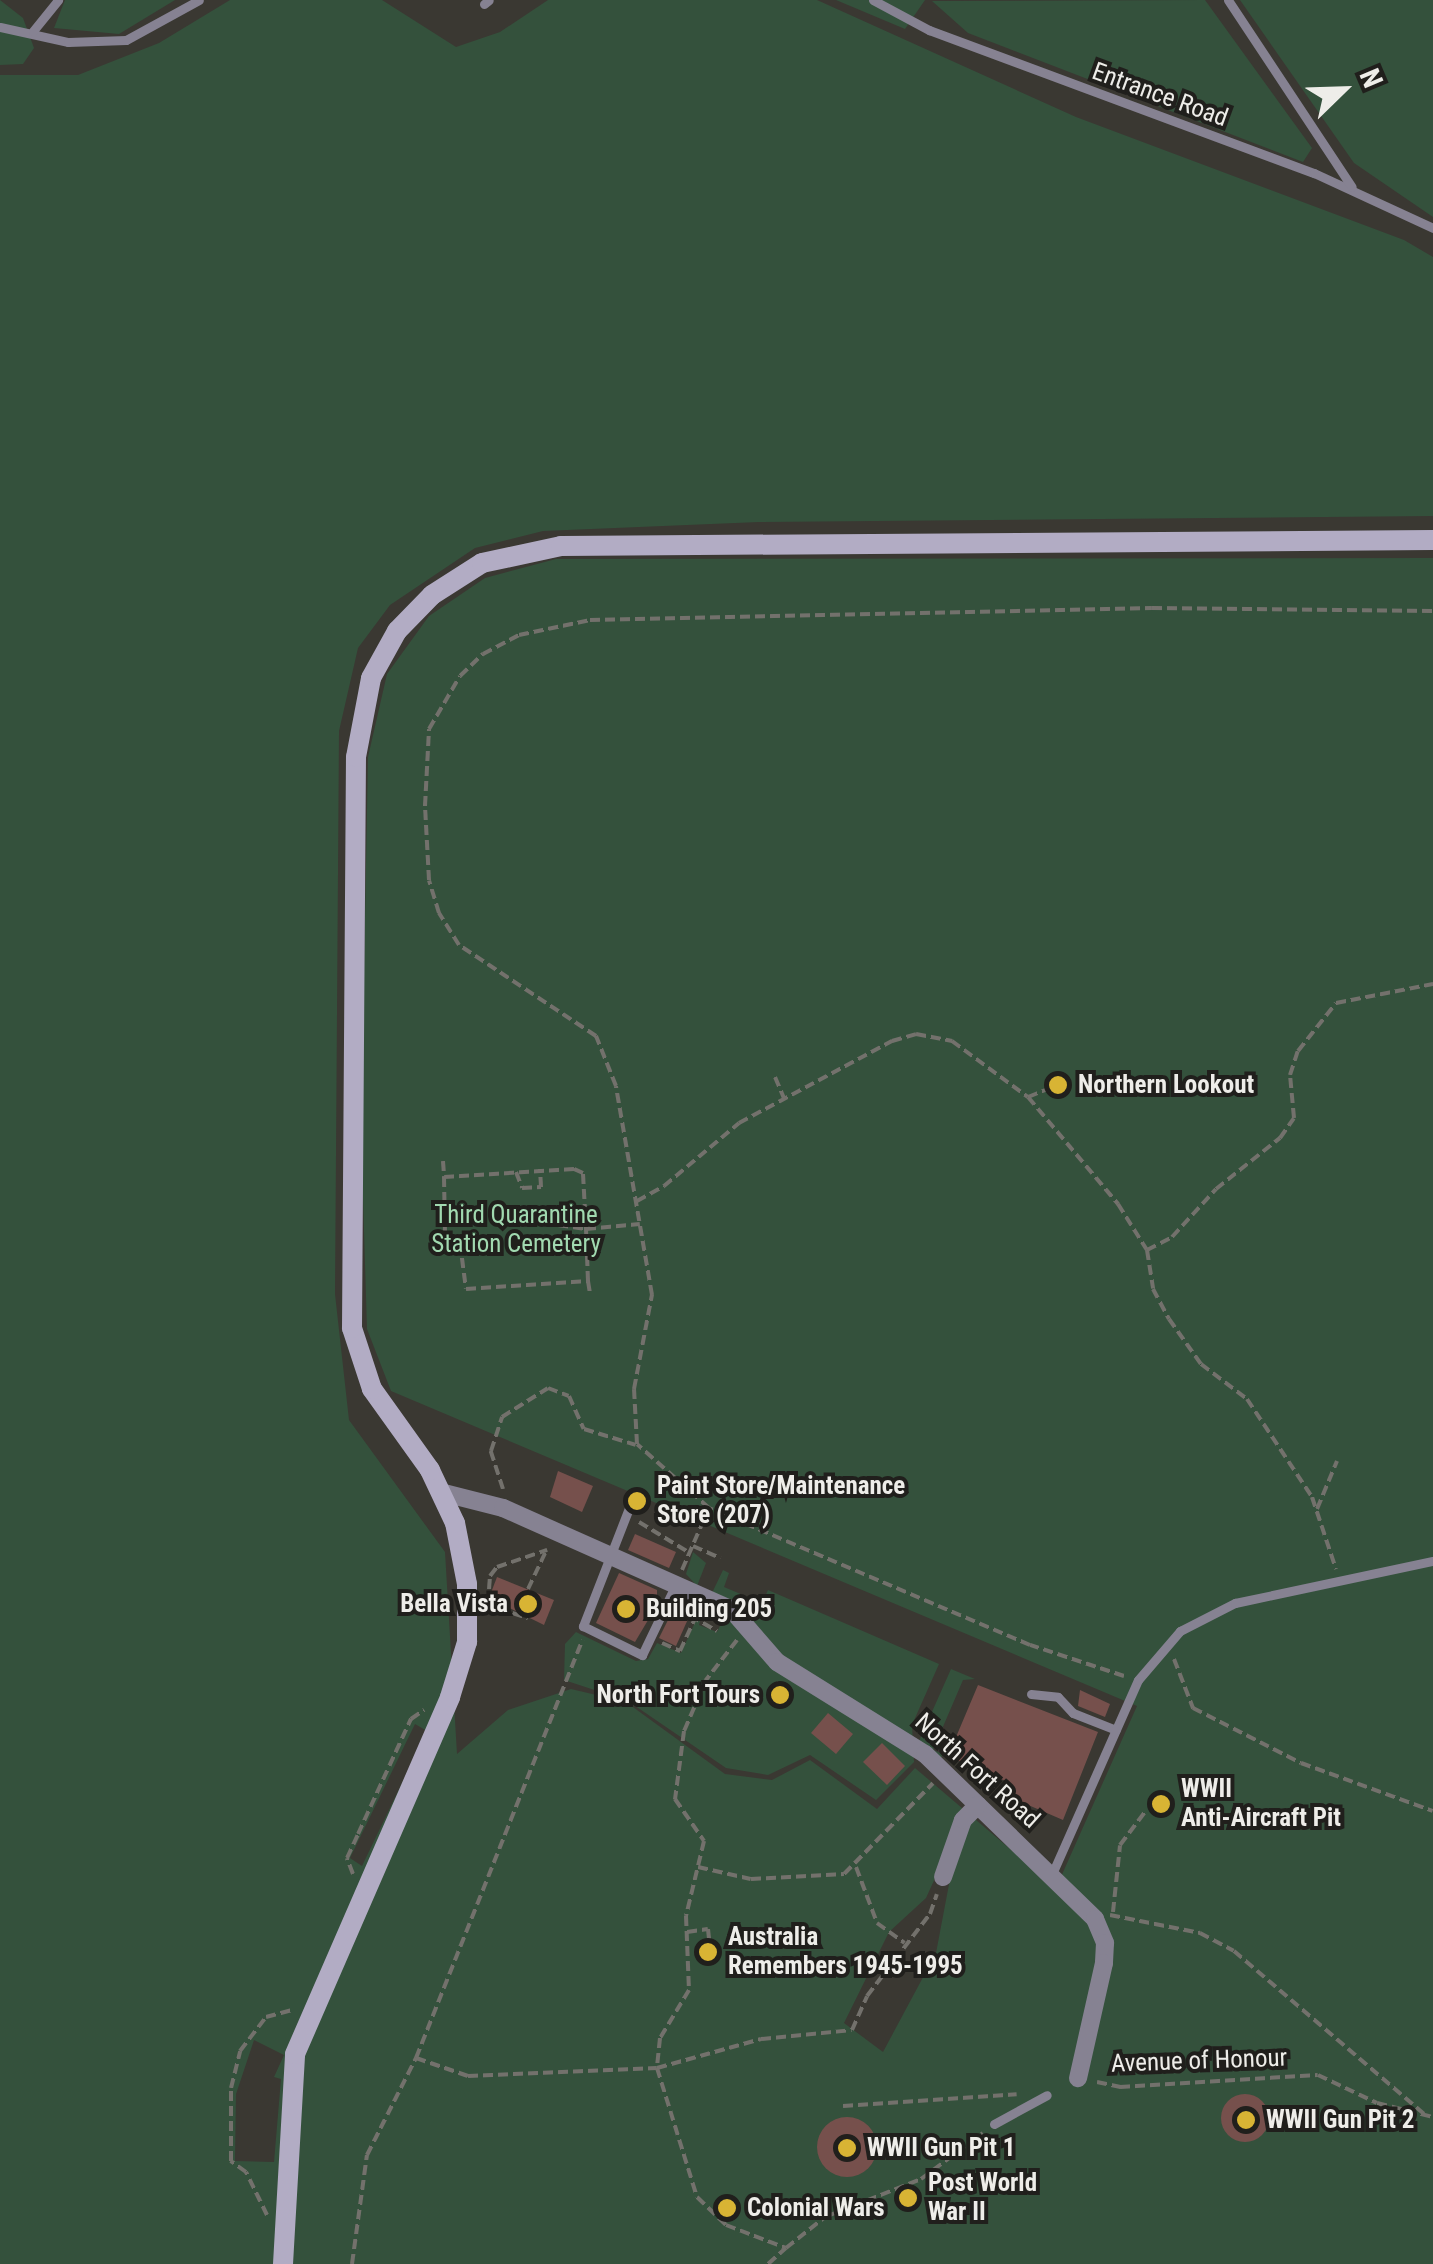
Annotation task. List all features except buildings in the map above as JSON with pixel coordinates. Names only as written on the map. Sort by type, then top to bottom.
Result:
[{"type":"street","points":[[283,2264],[294,2054],[450,1696],[467,1642],[464,1559],[444,1493],[372,1389],[352,1328],[356,756],[371,678],[413,612],[482,563],[561,546],[1433,540]]},
{"type":"street","name":"North Fort Road","points":[[444,1493],[556,1531],[706,1596],[750,1626],[777,1662],[887,1725],[1104,1917]]},
{"type":"street","points":[[943,1877],[963,1820],[978,1805]]},
{"type":"street","points":[[1078,2078],[1104,1962],[1104,1917]]},
{"type":"lane","points":[[33,31],[58,0]]},
{"type":"lane","points":[[0,27],[33,31],[68,42],[126,40],[199,0]]},
{"type":"lane","name":"Entrance Road","points":[[874,0],[929,30],[1353,189],[1433,228]]},
{"type":"lane","points":[[1228,0],[1353,189]]},
{"type":"lane","points":[[628,1512],[582,1619],[586,1632],[642,1655],[676,1584]]},
{"type":"lane","name":"North Fort Road","points":[[1052,1874],[1138,1680],[1170,1640],[1207,1613],[1235,1603],[1433,1561]]},
{"type":"lane","points":[[1031,1694],[1058,1697],[1073,1713],[1116,1730]]},
{"type":"lane","points":[[994,2124],[1048,2094]]},
{"type":"path","points":[[1138,1680],[1030,1645],[708,1508],[637,1444],[634,1389],[652,1296],[616,1086],[596,1036],[459,945],[438,913],[429,880],[425,806],[429,729],[460,676],[483,654],[518,635],[590,620],[1152,608],[1433,611]]},
{"type":"path","points":[[1147,1250],[1172,1238],[1216,1188],[1280,1138],[1294,1118],[1290,1075],[1298,1050],[1336,1003],[1433,984]]},
{"type":"path","points":[[637,1201],[664,1186],[727,1131],[892,1040],[916,1034],[952,1040],[1028,1096],[1118,1204],[1147,1250],[1153,1289],[1169,1318],[1200,1364],[1247,1399],[1317,1509],[1333,1546],[1337,1581]]},
{"type":"path","points":[[776,1076],[785,1100]]},
{"type":"path","points":[[1028,1096],[1058,1085]]},
{"type":"path","points":[[442,1161],[445,1236]]},
{"type":"path","points":[[481,1164],[482,1173]]},
{"type":"path","points":[[444,1177],[540,1169],[583,1173],[590,1293]]},
{"type":"path","points":[[516,1172],[522,1188],[541,1187],[540,1169]]},
{"type":"path","points":[[558,1225],[586,1229],[641,1224]]},
{"type":"path","points":[[436,1237],[445,1236],[460,1243],[466,1288],[588,1281]]},
{"type":"path","points":[[496,1468],[491,1452],[502,1417],[548,1388],[569,1396],[584,1428],[626,1447],[637,1444]]},
{"type":"path","points":[[1317,1509],[1338,1460]]},
{"type":"path","points":[[676,1584],[708,1508]]},
{"type":"path","points":[[628,1512],[690,1553]]},
{"type":"path","points":[[528,1589],[556,1531]]},
{"type":"path","points":[[692,1546],[720,1558]]},
{"type":"path","points":[[488,1604],[490,1576],[497,1567],[546,1550]]},
{"type":"path","points":[[668,1646],[680,1651],[706,1596]]},
{"type":"path","points":[[679,1609],[694,1621],[718,1631]]},
{"type":"path","points":[[750,1626],[706,1680],[684,1731],[676,1808],[704,1841],[688,1932],[689,1990],[660,2038],[658,2068],[697,2197],[726,2225],[786,2248]]},
{"type":"path","points":[[352,2264],[367,2155],[416,2058],[586,1632]]},
{"type":"path","points":[[1170,1640],[1179,1686],[1193,1708],[1301,1764],[1433,1811]]},
{"type":"path","points":[[698,1867],[751,1879],[844,1874],[856,1866],[943,1772]]},
{"type":"path","points":[[1145,1812],[1120,1845],[1104,1917],[1200,1933],[1234,1950],[1430,2117]]},
{"type":"path","points":[[856,1866],[877,1923],[905,1944]]},
{"type":"path","points":[[416,2058],[468,2076],[658,2068],[761,2039],[852,2030],[905,1944],[930,1914],[943,1877]]},
{"type":"path","points":[[688,1932],[708,1932],[710,1946],[700,1950]]},
{"type":"path","name":"Avenue of Honour","points":[[1078,2078],[1120,2087],[1318,2075],[1430,2117]]},
{"type":"path","points":[[843,2106],[1048,2094]]},
{"type":"path","points":[[768,2264],[825,2217],[921,2178],[994,2124]]},
{"type":"green space","points":[[0,0],[23,18],[34,48],[23,64],[0,65]]},
{"type":"green space","points":[[65,0],[175,0],[119,34],[54,28]]},
{"type":"green space","name":"Third Quarantine Station Cemetery","points":[[230,0],[382,0],[456,47],[500,32],[548,0],[817,0],[1076,117],[1404,240],[1433,257],[1433,516],[759,522],[543,531],[475,548],[390,605],[358,648],[339,731],[335,1294],[349,1420],[445,1552],[457,1754],[508,1710],[571,1689],[626,1702],[725,1774],[772,1780],[810,1760],[877,1809],[915,1768],[1056,1888],[1137,1706],[391,1391],[367,1329],[361,1133],[368,757],[387,674],[429,616],[485,578],[556,559],[1433,558],[1433,2264],[0,2264],[0,75],[78,75],[159,43]],"holes":[[[415,1724],[427,1731],[362,1866],[350,1858]],[[936,1876],[950,1879],[936,1953],[883,2052],[844,2023],[889,1932],[926,1898]],[[254,2040],[284,2055],[274,2077],[281,2079],[274,2162],[235,2161],[236,2094]]]},
{"type":"green space","points":[[836,0],[925,0],[905,29]]},
{"type":"green space","points":[[1205,0],[1312,148],[1303,162],[968,33],[932,1]]},
{"type":"green space","points":[[1240,0],[1433,0],[1433,217],[1354,163]]},
{"type":"green space","points":[[693,1552],[706,1563],[697,1586],[686,1574]]},
{"type":"green space","points":[[723,1570],[729,1573],[724,1587],[762,1603],[768,1590],[939,1664],[912,1725],[914,1762],[876,1800],[810,1755],[768,1775],[726,1768],[628,1701],[564,1680],[565,1644],[576,1632],[636,1661],[648,1659],[657,1643],[681,1653],[704,1603],[699,1625],[717,1632],[725,1615],[755,1645],[761,1630],[743,1609],[712,1593]]},
{"type":"green space","points":[[951,1669],[975,1679],[963,1680],[933,1750],[943,1754],[939,1762],[919,1741]]},
{"type":"place","name":"Northern Lookout","points":[[1058,1085]]},
{"type":"place","name":"Paint Store/Maintenance Store (207)","points":[[637,1501]]},
{"type":"place","name":"Bella Vista","points":[[528,1604]]},
{"type":"place","name":"Building 205","points":[[626,1609]]},
{"type":"place","name":"North Fort Tours","points":[[780,1695]]},
{"type":"place","name":"WWII Anti-Aircraft Pit","points":[[1161,1804]]},
{"type":"place","name":"Australia Remembers 1945-1995","points":[[708,1952]]},
{"type":"place","name":"WWII Gun Pit 2","points":[[1246,2120]]},
{"type":"place","name":"WWII Gun Pit 1","points":[[847,2148]]},
{"type":"place","name":"Post World War II","points":[[908,2198]]},
{"type":"place","name":"Colonial Wars","points":[[727,2208]]}]
